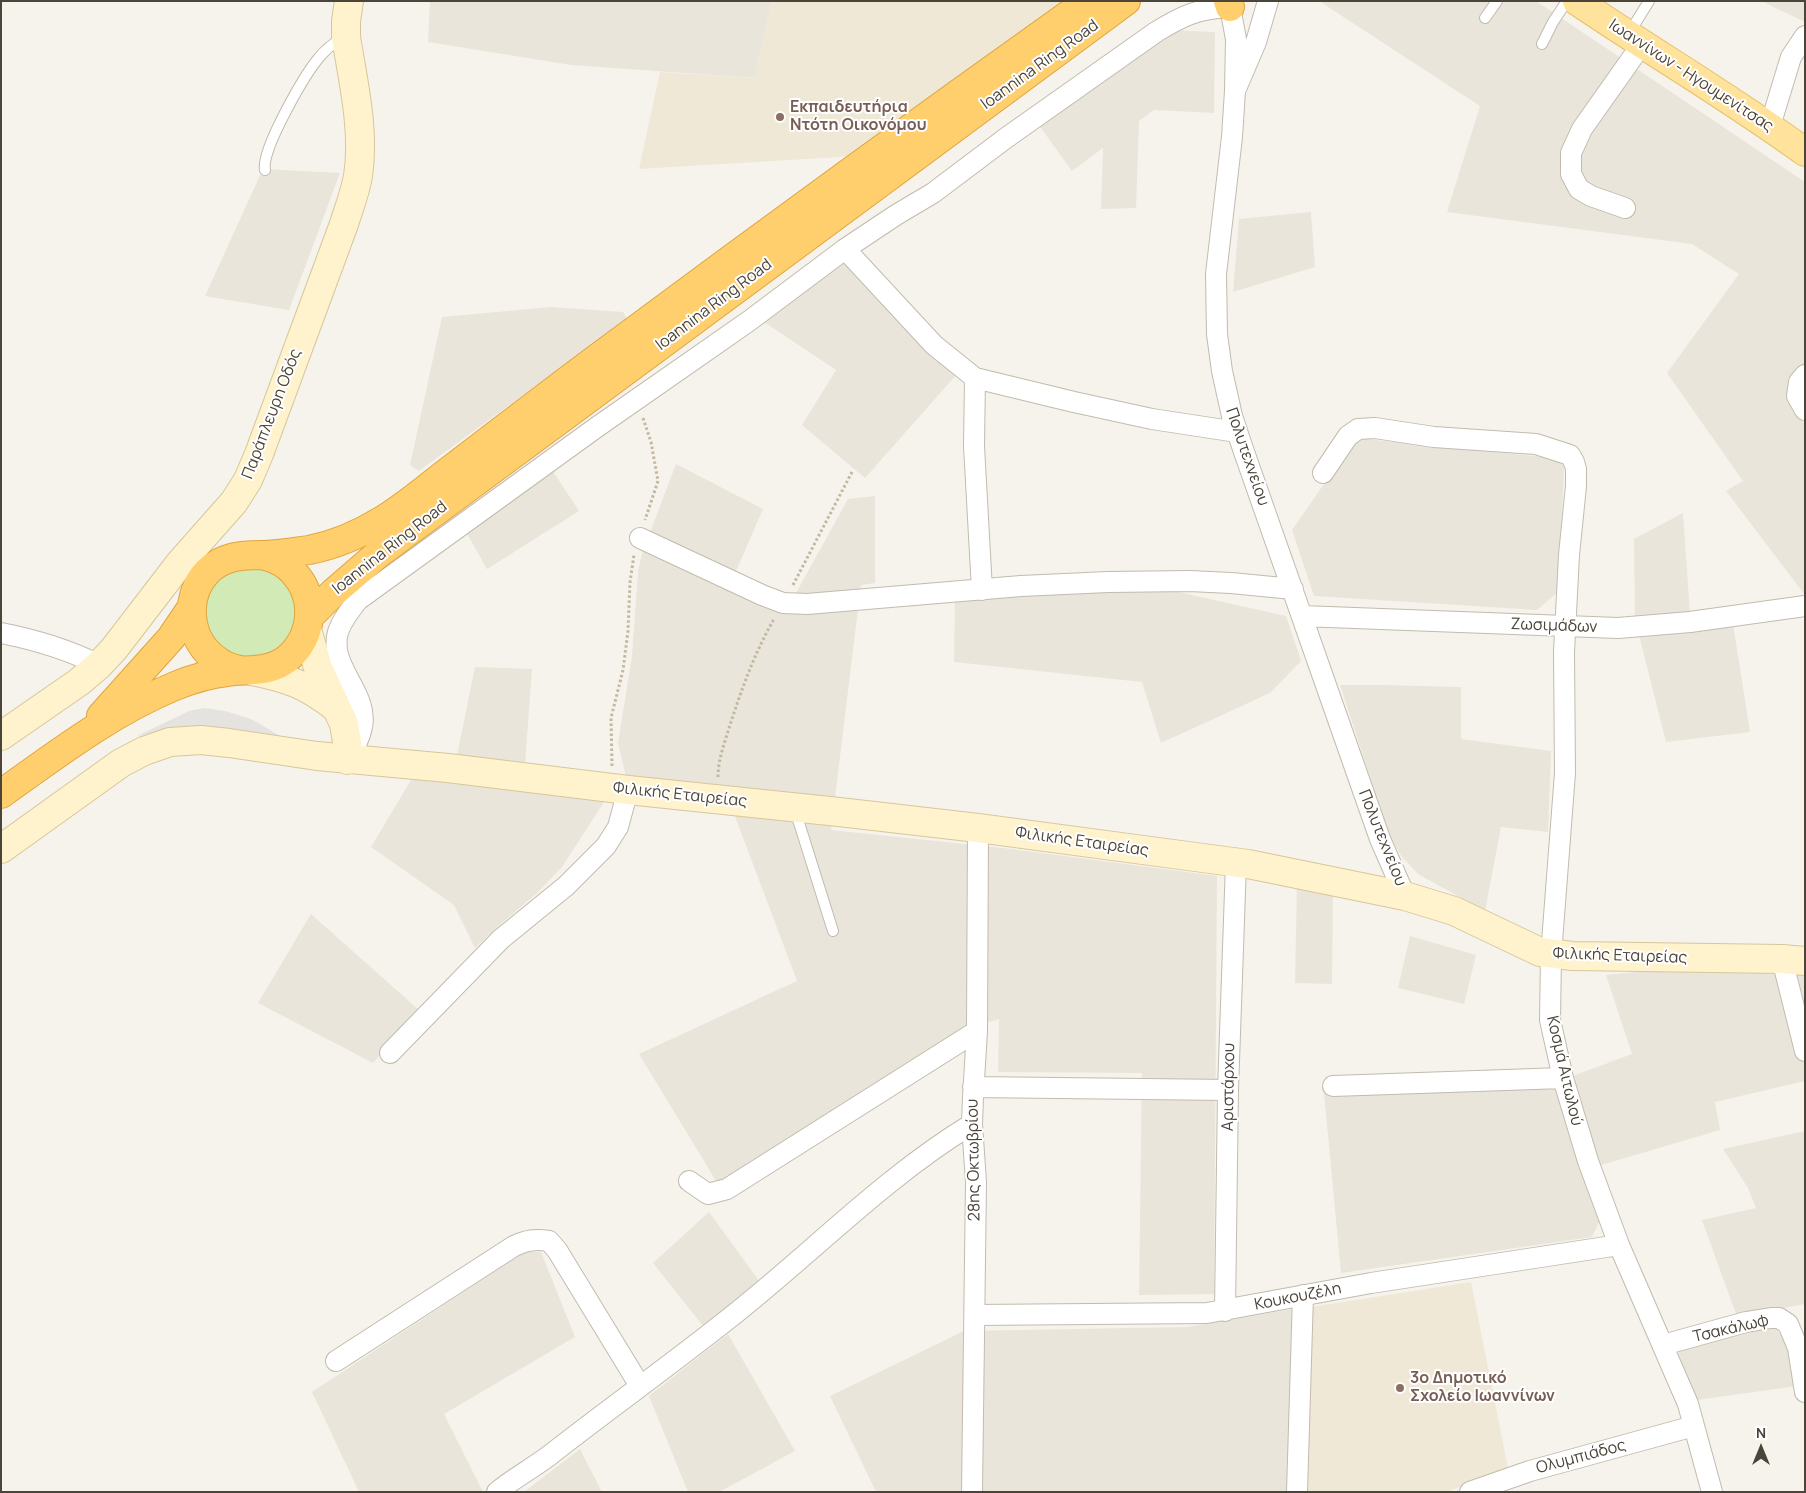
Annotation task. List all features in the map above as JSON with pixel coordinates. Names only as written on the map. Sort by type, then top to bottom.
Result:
[{"type":"highway","name":"Ioannina Ring Road","points":[[308,623],[334,592],[378,554],[1126,1]]},
{"type":"highway","name":"Ioannina Ring Road","points":[[262,555],[312,549],[334,543],[382,520],[616,344],[1084,2]]},
{"type":"highway","name":"Ioannina Ring Road","points":[[1,794],[81,737],[147,699],[177,685],[204,676],[246,671],[276,666],[295,651],[302,641],[308,623],[309,605],[306,593],[294,572],[273,558],[262,555],[250,554],[232,557],[217,564],[208,572],[197,588],[192,608],[192,620],[200,643],[217,661],[246,671]]},
{"type":"highway","name":"Ioannina Ring Road","points":[[81,737],[171,638],[192,608]]},
{"type":"main road","name":"Ιωαννίνων - Ηγουμενίτσας","points":[[1577,1],[1770,126],[1805,152]]},
{"type":"street","name":"Παράπλευρη Οδός","points":[[1,736],[99,665],[114,649],[189,552],[234,502],[248,480],[354,196],[359,169],[360,142],[346,37],[349,1]]},
{"type":"street","name":"Πολυτεχνείου","points":[[1268,1],[1253,49],[1235,91],[1232,137],[1216,274],[1215,302],[1222,371],[1237,432],[1380,839],[1405,896]]},
{"type":"street","points":[[347,760],[357,743],[362,726],[362,706],[338,654],[337,635],[343,619],[358,600],[749,321],[845,250],[896,215],[933,193],[1006,138],[1156,32],[1181,17],[1201,10],[1229,4],[1236,38],[1235,91]]},
{"type":"street","points":[[1770,126],[1790,57],[1805,36]]},
{"type":"street","points":[[1625,208],[1591,196],[1579,189],[1571,174],[1571,153],[1582,129],[1635,40]]},
{"type":"street","points":[[845,250],[934,345],[975,378],[1142,417],[1237,432]]},
{"type":"street","points":[[1805,375],[1799,382],[1796,396],[1805,410]]},
{"type":"street","points":[[975,378],[974,446],[982,590]]},
{"type":"street","name":"Κοσμά Αιτωλού","points":[[1323,473],[1348,436],[1358,429],[1375,428],[1434,436],[1536,444],[1570,455],[1574,462],[1576,469],[1564,652],[1564,773],[1551,955],[1550,1020],[1552,1035],[1588,1162],[1619,1245],[1688,1404],[1712,1492]]},
{"type":"street","points":[[640,538],[782,603],[807,604],[1099,583],[1231,583],[1293,589]]},
{"type":"street","points":[[189,552],[208,572]]},
{"type":"street","name":"Ζωσιμάδων","points":[[1302,616],[1618,628],[1690,622],[1805,606]]},
{"type":"street","points":[[308,623],[318,668],[344,724],[347,760]]},
{"type":"street","points":[[1,632],[73,652],[99,665]]},
{"type":"street","points":[[246,671],[279,676],[300,683],[319,694],[337,708]]},
{"type":"street","points":[[1,849],[122,762],[144,751],[170,742],[201,740],[229,742],[284,752],[347,760]]},
{"type":"street","name":"Φιλικής Εταιρείας","points":[[347,760],[448,768],[623,790],[978,828],[1236,863],[1405,896],[1454,911],[1531,949],[1551,955],[1794,960]]},
{"type":"street","points":[[390,1053],[501,938],[566,886],[606,846],[618,827],[623,790]]},
{"type":"street","name":"28ης Οκτωβρίου","points":[[972,1492],[976,1182],[972,1124],[977,1032],[978,828]]},
{"type":"street","name":"Αριστάρχου","points":[[1225,1311],[1228,1090],[1236,863]]},
{"type":"street","points":[[1794,960],[1805,1051]]},
{"type":"street","points":[[690,1181],[708,1194],[727,1189],[977,1032]]},
{"type":"street","points":[[1333,1086],[1563,1078]]},
{"type":"street","points":[[973,1087],[1228,1090]]},
{"type":"street","points":[[498,1492],[511,1480],[547,1457],[730,1318],[875,1194],[950,1137],[972,1124]]},
{"type":"street","points":[[336,1361],[514,1246],[536,1239],[549,1241],[557,1250],[640,1386]]},
{"type":"street","name":"Κουκουζέλη","points":[[975,1315],[1187,1314],[1225,1311],[1303,1295],[1619,1245]]},
{"type":"street","points":[[1297,1492],[1303,1295]]},
{"type":"street","name":"Τσακάλωφ","points":[[1663,1345],[1746,1322],[1778,1318],[1788,1324],[1798,1348],[1805,1392]]},
{"type":"street","name":"Ολυμπιάδος","points":[[1470,1492],[1514,1476],[1694,1426]]},
{"type":"lane","points":[[1485,18],[1497,1]]},
{"type":"lane","points":[[1542,44],[1552,22],[1566,1]]},
{"type":"lane","points":[[1635,40],[1649,1]]},
{"type":"lane","points":[[265,170],[264,160],[268,146],[310,71],[323,54],[336,42],[346,37]]},
{"type":"lane","points":[[794,807],[833,931]]},
{"type":"path","points":[[623,790],[611,755],[611,718],[621,677],[628,631],[631,565],[658,481],[651,442],[634,402]]},
{"type":"path","points":[[717,800],[718,764],[739,696],[758,647],[852,472]]},
{"type":"shaded area","points":[[430,1],[772,1],[755,78],[571,65],[428,42]]},
{"type":"shaded area","name":"Εκπαιδευτήρια Ντότη Οικονόμου","points":[[772,1],[1062,1],[1064,8],[856,156],[639,169],[660,72],[755,78]]},
{"type":"shaded area","points":[[1319,1],[1536,1],[1805,182],[1805,595],[1726,491],[1743,481],[1667,373],[1739,274],[1692,244],[1447,212],[1480,106]]},
{"type":"shaded area","points":[[1761,1],[1805,1],[1805,22]]},
{"type":"shaded area","points":[[1169,30],[1215,32],[1214,113],[1154,110],[1139,121],[1136,208],[1101,209],[1103,148],[1072,171],[1038,124]]},
{"type":"shaded area","points":[[263,169],[340,173],[289,310],[205,296]]},
{"type":"shaded area","points":[[1311,212],[1315,267],[1233,292],[1239,219]]},
{"type":"shaded area","points":[[842,260],[958,373],[865,478],[802,425],[836,370],[761,320]]},
{"type":"shaded area","points":[[551,307],[623,312],[627,319],[419,471],[410,465],[442,317]]},
{"type":"shaded area","points":[[1356,438],[1554,458],[1564,466],[1559,591],[1537,610],[1314,596],[1292,530]]},
{"type":"shaded area","points":[[676,464],[763,509],[730,585],[785,613],[848,499],[875,496],[875,583],[861,585],[831,830],[1003,848],[1217,876],[1214,1294],[1139,1295],[1142,1073],[998,1072],[999,1019],[963,1030],[721,1189],[639,1054],[797,981],[727,795],[628,785],[618,743],[632,656],[638,572],[642,554]]},
{"type":"shaded area","points":[[552,470],[579,511],[487,569],[465,530]]},
{"type":"shaded area","points":[[1683,513],[1690,614],[1635,620],[1634,539]]},
{"type":"shaded area","points":[[1160,588],[1286,616],[1301,661],[1270,693],[1161,743],[1142,682],[954,662],[955,598]]},
{"type":"shaded area","points":[[1733,624],[1750,732],[1666,742],[1639,635]]},
{"type":"shaded area","points":[[475,667],[532,669],[523,791],[604,802],[562,867],[536,894],[475,948],[454,905],[371,847],[417,770],[453,775]]},
{"type":"shaded area","points":[[1340,685],[1461,687],[1461,739],[1551,751],[1548,832],[1501,827],[1485,911],[1418,874],[1402,857],[1389,835]]},
{"type":"shaded area","points":[[204,708],[225,711],[251,719],[282,737],[211,727],[186,728],[137,736],[189,711]]},
{"type":"shaded area","points":[[1297,883],[1333,890],[1332,984],[1295,983]]},
{"type":"shaded area","points":[[311,914],[419,1010],[373,1063],[258,1003]]},
{"type":"shaded area","points":[[1410,936],[1476,955],[1464,1004],[1398,988]]},
{"type":"shaded area","points":[[1678,968],[1720,968],[1805,975],[1805,1081],[1715,1102],[1720,1130],[1581,1171],[1599,1222],[1592,1237],[1341,1273],[1324,1093],[1554,1083],[1632,1054],[1606,975]]},
{"type":"shaded area","points":[[1805,1131],[1805,1304],[1737,1317],[1702,1220],[1756,1208],[1748,1188],[1723,1149]]},
{"type":"shaded area","points":[[709,1212],[760,1282],[703,1326],[653,1263]]},
{"type":"shaded area","points":[[524,1252],[541,1252],[575,1337],[444,1414],[483,1492],[359,1492],[312,1392]]},
{"type":"shaded area","name":"3ο Δημοτικό Σχολείο Ιωαννίνων","points":[[1471,1282],[1508,1468],[1447,1492],[1306,1492],[1311,1307]]},
{"type":"shaded area","points":[[1293,1309],[1287,1492],[876,1492],[830,1396],[964,1331],[1187,1327]]},
{"type":"shaded area","points":[[1774,1328],[1786,1341],[1797,1386],[1697,1400],[1678,1353],[1683,1348],[1725,1335]]},
{"type":"shaded area","points":[[728,1334],[795,1451],[719,1492],[688,1492],[649,1396]]},
{"type":"shaded area","points":[[580,1449],[602,1492],[524,1492]]},
{"type":"green space","points":[[236,564],[281,572],[299,601],[293,636],[277,652],[254,659],[231,655],[213,641],[203,620],[209,586]]},
{"type":"place","name":"Εκπαιδευτήρια Ντότη Οικονόμου","points":[[780,117]]},
{"type":"place","name":"3ο Δημοτικό Σχολείο Ιωαννίνων","points":[[1400,1388]]}]
